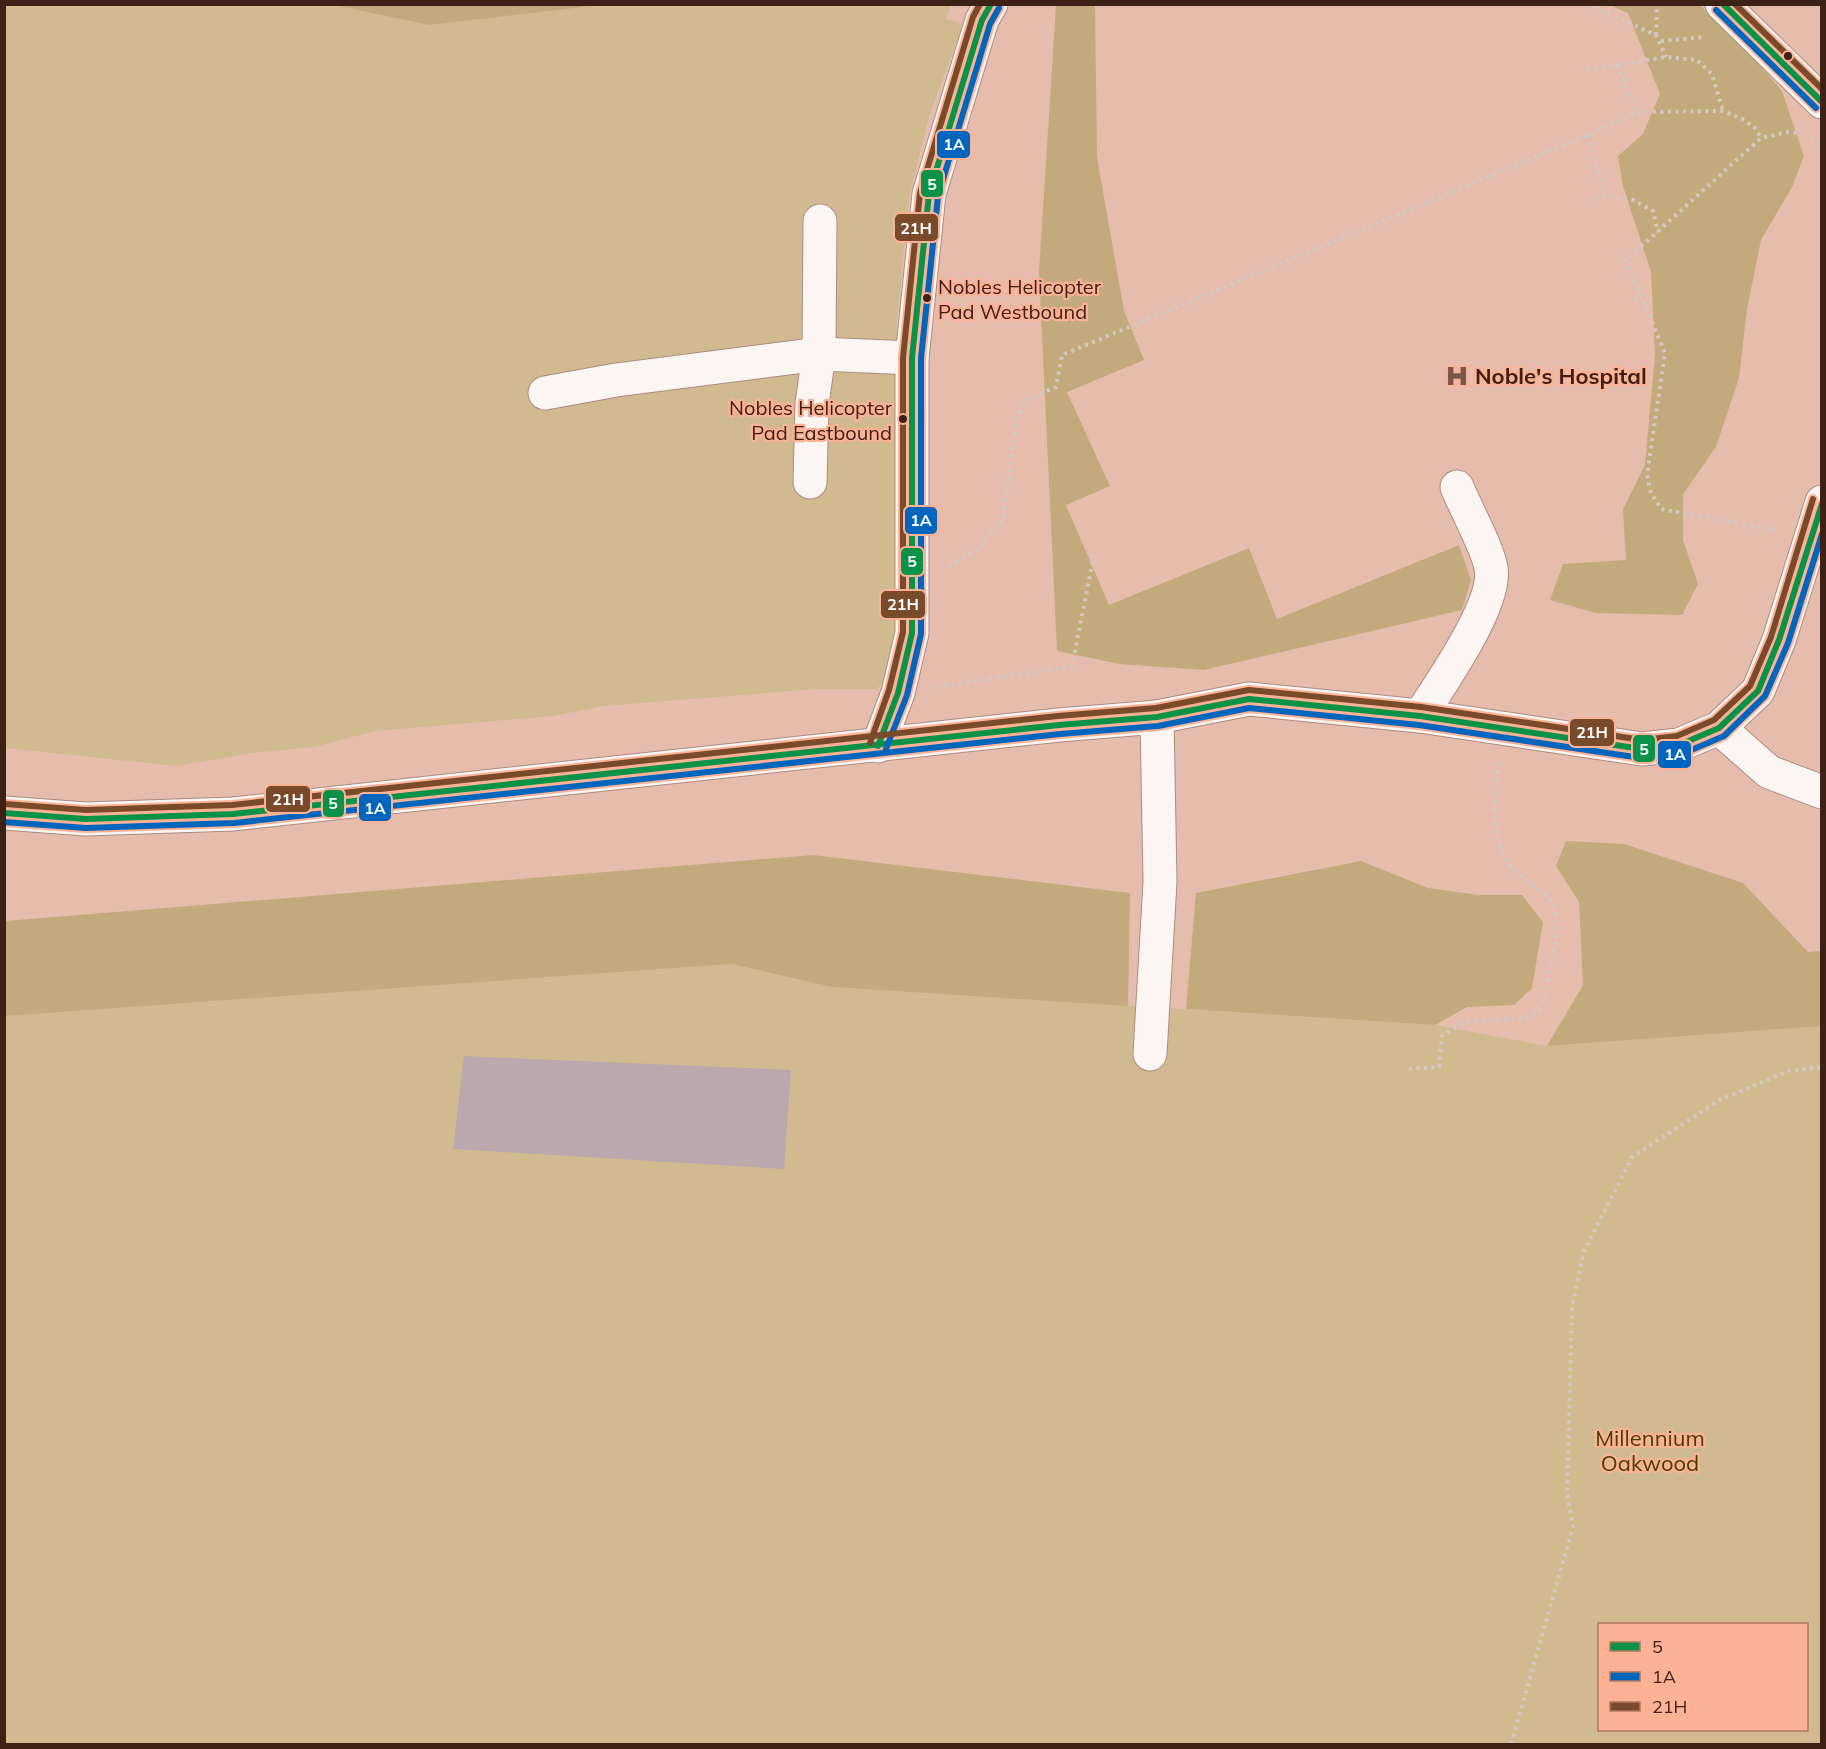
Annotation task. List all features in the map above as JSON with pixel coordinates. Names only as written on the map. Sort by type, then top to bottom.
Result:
[{"type":"street","points":[[878,746],[898,693],[912,633],[910,566],[912,358],[929,194],[982,20],[991,4]]},
{"type":"street","points":[[1722,4],[1821,102]]},
{"type":"street","points":[[810,482],[812,404],[819,354],[820,221]]},
{"type":"street","points":[[545,393],[616,380],[819,354],[912,358]]},
{"type":"street","points":[[1420,716],[1472,634],[1491,583],[1491,568],[1457,487]]},
{"type":"street","points":[[4,813],[86,819],[233,814],[1059,725],[1157,717],[1249,699],[1420,716],[1642,749],[1679,745],[1719,728],[1758,691],[1779,640],[1805,537],[1821,502]]},
{"type":"street","points":[[1150,1054],[1160,882],[1157,717]]},
{"type":"street","points":[[1719,728],[1769,772],[1821,792]]},
{"type":"path","points":[[1587,4],[1656,35]]},
{"type":"path","points":[[1657,4],[1656,35],[1666,57]]},
{"type":"path","points":[[1587,70],[1666,57],[1697,60],[1712,74],[1723,111]]},
{"type":"path","points":[[1617,65],[1636,112]]},
{"type":"path","points":[[910,566],[949,566],[976,550],[1003,520],[1017,416],[1027,400],[1056,387],[1062,355],[1588,135],[1636,112],[1723,111],[1742,119],[1755,128],[1761,138]]},
{"type":"path","points":[[1805,537],[1737,521],[1661,510],[1651,493],[1647,475],[1665,353],[1626,260],[1761,138],[1800,132],[1821,147]]},
{"type":"path","points":[[1588,135],[1605,196]]},
{"type":"path","points":[[1596,200],[1605,196],[1633,200],[1653,211],[1658,232]]},
{"type":"path","points":[[1634,300],[1641,297]]},
{"type":"path","points":[[1650,411],[1657,407]]},
{"type":"path","points":[[898,693],[1072,666],[1094,555]]},
{"type":"path","points":[[1409,1069],[1439,1067],[1442,1036],[1464,1022],[1528,1018],[1539,1010],[1545,997],[1558,926],[1556,912],[1549,898],[1512,868],[1500,849],[1494,811],[1500,760]]},
{"type":"path","points":[[1511,1744],[1574,1527],[1567,1494],[1572,1307],[1584,1251],[1632,1157],[1664,1134],[1720,1100],[1788,1071],[1821,1067]]},
{"type":"green space","points":[[334,4],[429,25],[600,4],[951,5],[946,19],[963,24],[929,117],[909,198],[897,319],[896,402],[901,641],[890,675],[877,689],[817,689],[603,706],[553,716],[375,731],[314,747],[251,753],[176,766],[5,748],[5,5]]},
{"type":"green space","name":"Millennium Oakwood","points":[[732,964],[832,987],[1435,1025],[1547,1046],[1821,1026],[1821,1744],[5,1744],[5,1016]]},
{"type":"shaded area","points":[[334,5],[600,5],[429,25]]},
{"type":"shaded area","points":[[1056,5],[1095,5],[1097,157],[1124,311],[1144,360],[1067,392],[1110,486],[1066,505],[1109,605],[1249,548],[1277,619],[1459,545],[1471,580],[1462,610],[1204,670],[1120,664],[1057,651],[1039,272]]},
{"type":"shaded area","points":[[1609,5],[1700,5],[1753,57],[1782,91],[1804,156],[1792,187],[1761,240],[1747,309],[1739,378],[1716,447],[1683,494],[1683,540],[1698,584],[1682,615],[1596,613],[1550,600],[1563,564],[1626,560],[1623,509],[1645,465],[1655,354],[1651,272],[1623,186],[1618,156],[1643,134],[1660,94],[1628,13]]},
{"type":"shaded area","points":[[1566,841],[1624,844],[1743,883],[1808,952],[1821,951],[1821,1026],[1547,1046],[1583,985],[1579,902],[1556,866]]},
{"type":"shaded area","points":[[813,855],[1130,893],[1128,1006],[832,987],[732,964],[5,1016],[5,921]]},
{"type":"shaded area","points":[[1361,861],[1428,888],[1479,895],[1522,895],[1543,922],[1532,988],[1514,1005],[1467,1007],[1435,1025],[1186,1009],[1196,893]]},
{"type":"building","points":[[464,1056],[791,1070],[784,1169],[453,1149]]},
{"type":"transit line","name":"21H","points":[[870,743],[889,690],[903,632],[903,358],[920,193],[973,17],[980,4]]},
{"type":"transit line","name":"5","points":[[878,746],[898,693],[912,633],[912,358],[929,194],[982,20],[991,4]]},
{"type":"transit line","name":"5","points":[[1723,4],[1822,102]]},
{"type":"transit line","name":"21H","points":[[1735,4],[1822,89]]},
{"type":"transit line","name":"1A","points":[[886,749],[907,695],[921,634],[921,358],[938,196],[990,24],[999,8]]},
{"type":"transit line","name":"1A","points":[[1716,10],[1816,108]]},
{"type":"transit line","name":"21H","points":[[5,804],[86,810],[232,805],[1058,716],[1156,708],[1249,690],[1421,707],[1642,740],[1677,736],[1714,720],[1750,686],[1771,637],[1813,499]]},
{"type":"transit line","name":"5","points":[[4,813],[86,819],[233,814],[1059,725],[1157,717],[1249,699],[1420,716],[1642,749],[1679,745],[1719,728],[1758,691],[1779,640],[1822,504]]},
{"type":"transit line","name":"1A","points":[[4,822],[86,828],[234,823],[1060,734],[1158,726],[1249,708],[1419,725],[1641,758],[1682,754],[1724,736],[1765,696],[1788,643],[1822,534]]},
{"type":"place","name":"Nobles Helicopter Pad Westbound","points":[[927,298]]},
{"type":"place","name":"Noble's Hospital","points":[[1457,376]]},
{"type":"place","name":"Nobles Helicopter Pad Eastbound","points":[[903,419]]}]
